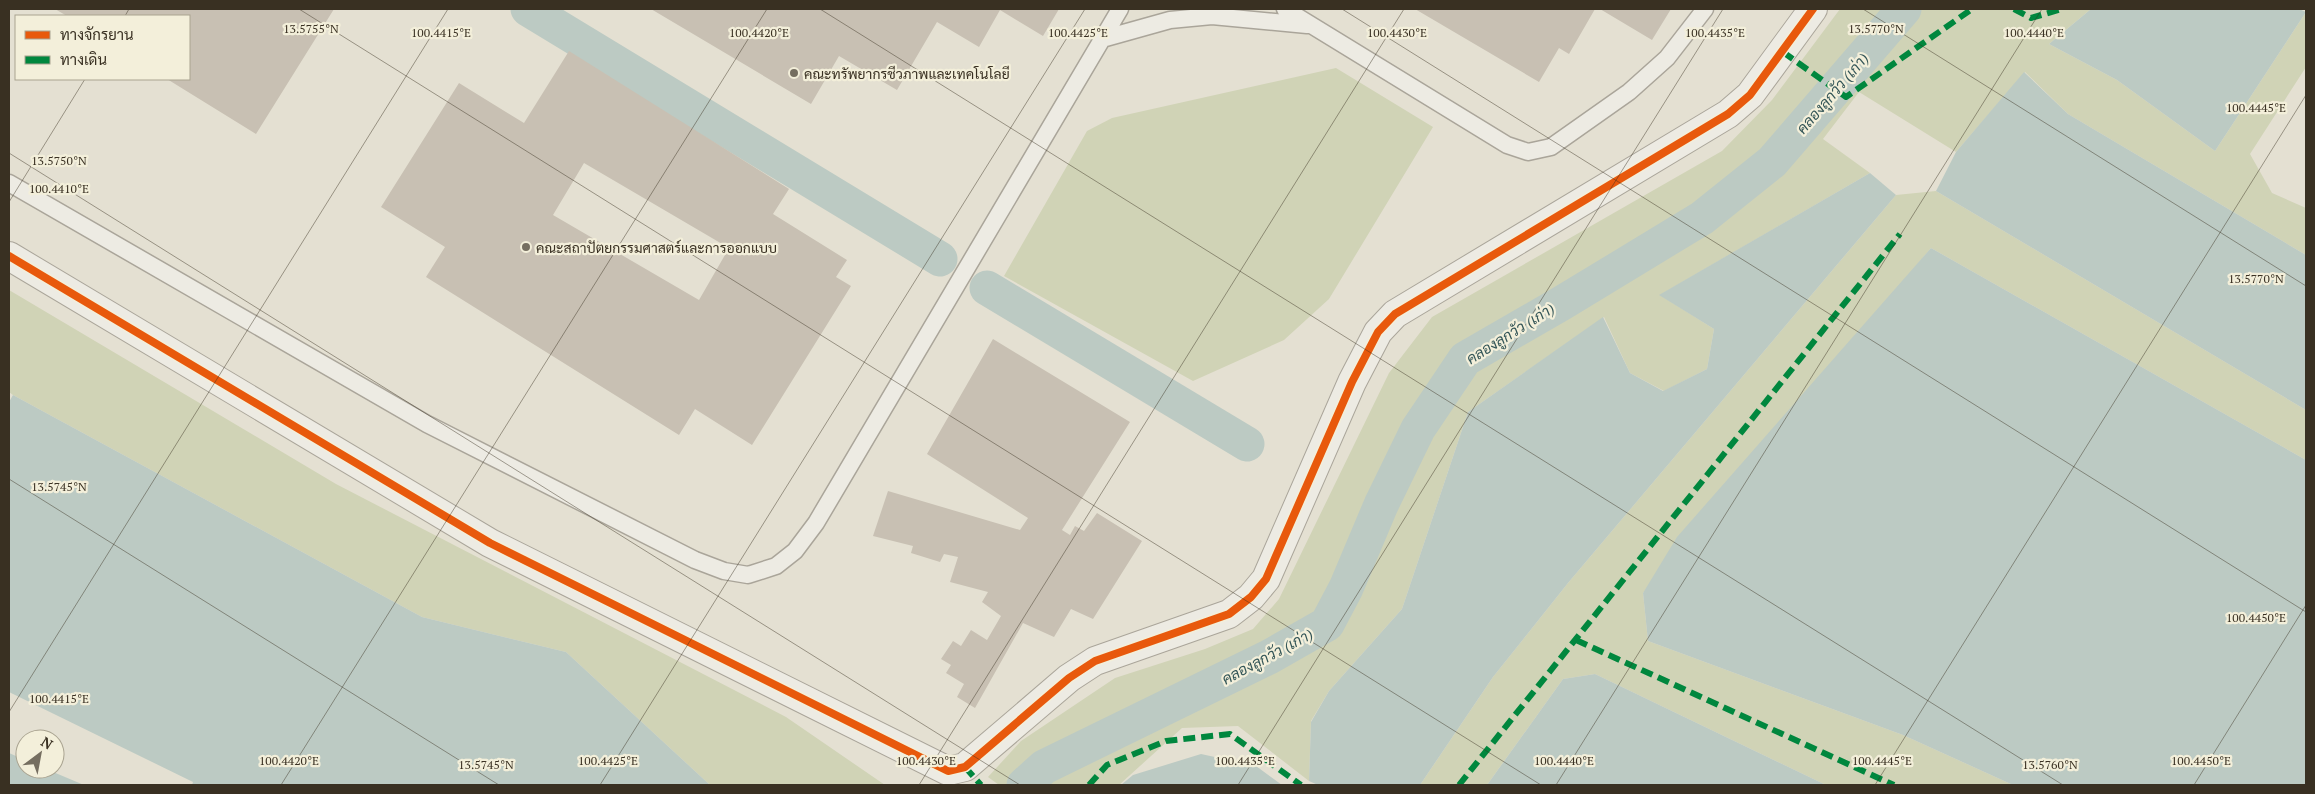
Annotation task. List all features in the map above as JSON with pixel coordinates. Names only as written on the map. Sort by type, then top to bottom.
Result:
[{"type":"street","points":[[9,256],[490,543],[948,771],[965,767],[1069,678],[1095,661],[1229,614],[1251,596],[1266,579],[1356,374],[1378,332],[1395,314],[1728,114],[1750,95],[1813,9]]},
{"type":"lane","points":[[9,183],[428,424],[696,560],[724,571],[748,575],[776,566],[795,551],[816,523],[1120,9]]},
{"type":"lane","points":[[1285,9],[1507,145],[1528,152],[1551,147],[1629,92],[1667,58],[1704,9]]},
{"type":"lane","points":[[1102,40],[1170,20],[1212,16],[1312,26]]},
{"type":"green space","points":[[1840,9],[2091,9],[2049,44],[2117,80],[2215,151],[2306,12],[2306,67],[2250,154],[2272,193],[2306,208],[2306,255],[2068,114],[2025,72],[1956,152],[1859,92],[1823,139],[1870,173],[1660,295],[1714,329],[1707,369],[1664,391],[1630,373],[1604,317],[1468,412],[1402,609],[1329,691],[1311,721],[1309,781],[1238,726],[1182,728],[1119,785],[999,785],[988,777],[1021,741],[1115,678],[1205,649],[1253,629],[1279,599],[1389,373],[1432,317],[1722,151],[1772,100]]},
{"type":"green space","points":[[1336,68],[1433,127],[1329,299],[1284,340],[1193,381],[1004,276],[1087,131],[1112,118]]},
{"type":"green space","points":[[1936,191],[2306,410],[2306,460],[1931,248],[1643,593],[1648,641],[1903,735],[2013,785],[1826,785],[1595,674],[1563,679],[1487,785],[1420,785],[1493,677],[1568,583],[1896,195]]},
{"type":"green space","points":[[9,290],[336,484],[786,717],[885,785],[710,785],[566,652],[422,617],[13,395],[9,392]]},
{"type":"shaded area","points":[[2091,9],[2299,9],[2306,12],[2215,151],[2117,80],[2049,44]]},
{"type":"shaded area","points":[[2024,72],[2068,114],[2306,255],[2306,410],[1936,191],[1956,152]]},
{"type":"shaded area","points":[[1870,173],[1896,195],[1568,583],[1493,677],[1420,785],[1318,785],[1309,781],[1311,722],[1329,691],[1402,609],[1468,412],[1603,317],[1630,373],[1663,391],[1707,369],[1714,329],[1659,295]]},
{"type":"shaded area","points":[[1931,248],[2306,460],[2306,785],[2013,785],[1903,735],[1648,641],[1643,593],[1677,537]]},
{"type":"shaded area","points":[[13,395],[422,617],[566,652],[710,785],[192,785],[193,782],[9,692],[9,402]]},
{"type":"shaded area","points":[[1595,674],[1826,785],[1487,785],[1563,679]]},
{"type":"shaded area","points":[[9,753],[15,756],[15,779],[65,779],[65,777],[84,785],[9,785]]},
{"type":"shaded area","points":[[1201,754],[1256,766],[1282,785],[1121,785],[1133,775]]},
{"type":"building","points":[[55,9],[334,9],[256,134],[169,80],[190,80],[190,15],[65,15]]},
{"type":"building","name":"คณะทรัพยากรชีวภาพและเทคโนโลยี","points":[[651,9],[1059,9],[1043,36],[1000,10],[979,47],[937,22],[897,90],[839,56],[811,104]]},
{"type":"building","points":[[1415,9],[1595,9],[1569,54],[1559,48],[1539,82]]},
{"type":"building","points":[[1600,9],[1671,9],[1652,40]]},
{"type":"building","name":"คณะสถาปัตยกรรมศาสตร์และการออกแบบ","points":[[569,51],[789,189],[773,214],[847,260],[836,277],[851,286],[752,445],[695,409],[679,435],[426,277],[445,247],[381,207],[459,83],[524,123]],"holes":[[[584,163],[729,248],[699,300],[553,215]]]},
{"type":"building","points":[[993,339],[1130,422],[1062,530],[1070,535],[1075,526],[1084,531],[1097,513],[1142,541],[1093,619],[1071,609],[1054,637],[1023,623],[975,708],[957,697],[964,684],[946,673],[951,665],[941,659],[953,641],[961,646],[971,630],[987,640],[1001,616],[982,602],[988,592],[950,582],[958,557],[944,554],[940,562],[911,553],[913,546],[873,536],[888,491],[1020,530],[1028,518],[927,454]]},
{"type":"waterway","points":[[528,9],[940,259]]},
{"type":"waterway","name":"คลองลูกวัว (เก่า)","points":[[1024,785],[1044,767],[1269,657],[1327,624],[1346,588],[1381,505],[1418,429],[1465,359],[1702,218],[1772,162],[1904,9]]},
{"type":"waterway","points":[[987,288],[1247,444]]},
{"type":"marked path","points":[[1783,52],[1846,97],[1972,9]]},
{"type":"marked path","points":[[2014,9],[2031,18],[2062,9]]},
{"type":"marked path","points":[[1459,785],[1900,234]]},
{"type":"marked path","points":[[1576,640],[1894,785]]},
{"type":"marked path","points":[[1089,785],[1107,765],[1166,741],[1230,734],[1301,785]]},
{"type":"marked path","points":[[965,767],[981,785]]},
{"type":"cycle path","points":[[9,256],[490,543],[948,771],[965,767],[1069,678],[1095,661],[1229,614],[1251,597],[1266,579],[1352,382],[1378,332],[1395,314],[1728,114],[1750,95],[1813,9]]},
{"type":"place","name":"คณะทรัพยากรชีวภาพและเทคโนโลยี","points":[[794,73]]},
{"type":"place","name":"คณะสถาปัตยกรรมศาสตร์และการออกแบบ","points":[[526,247]]}]
